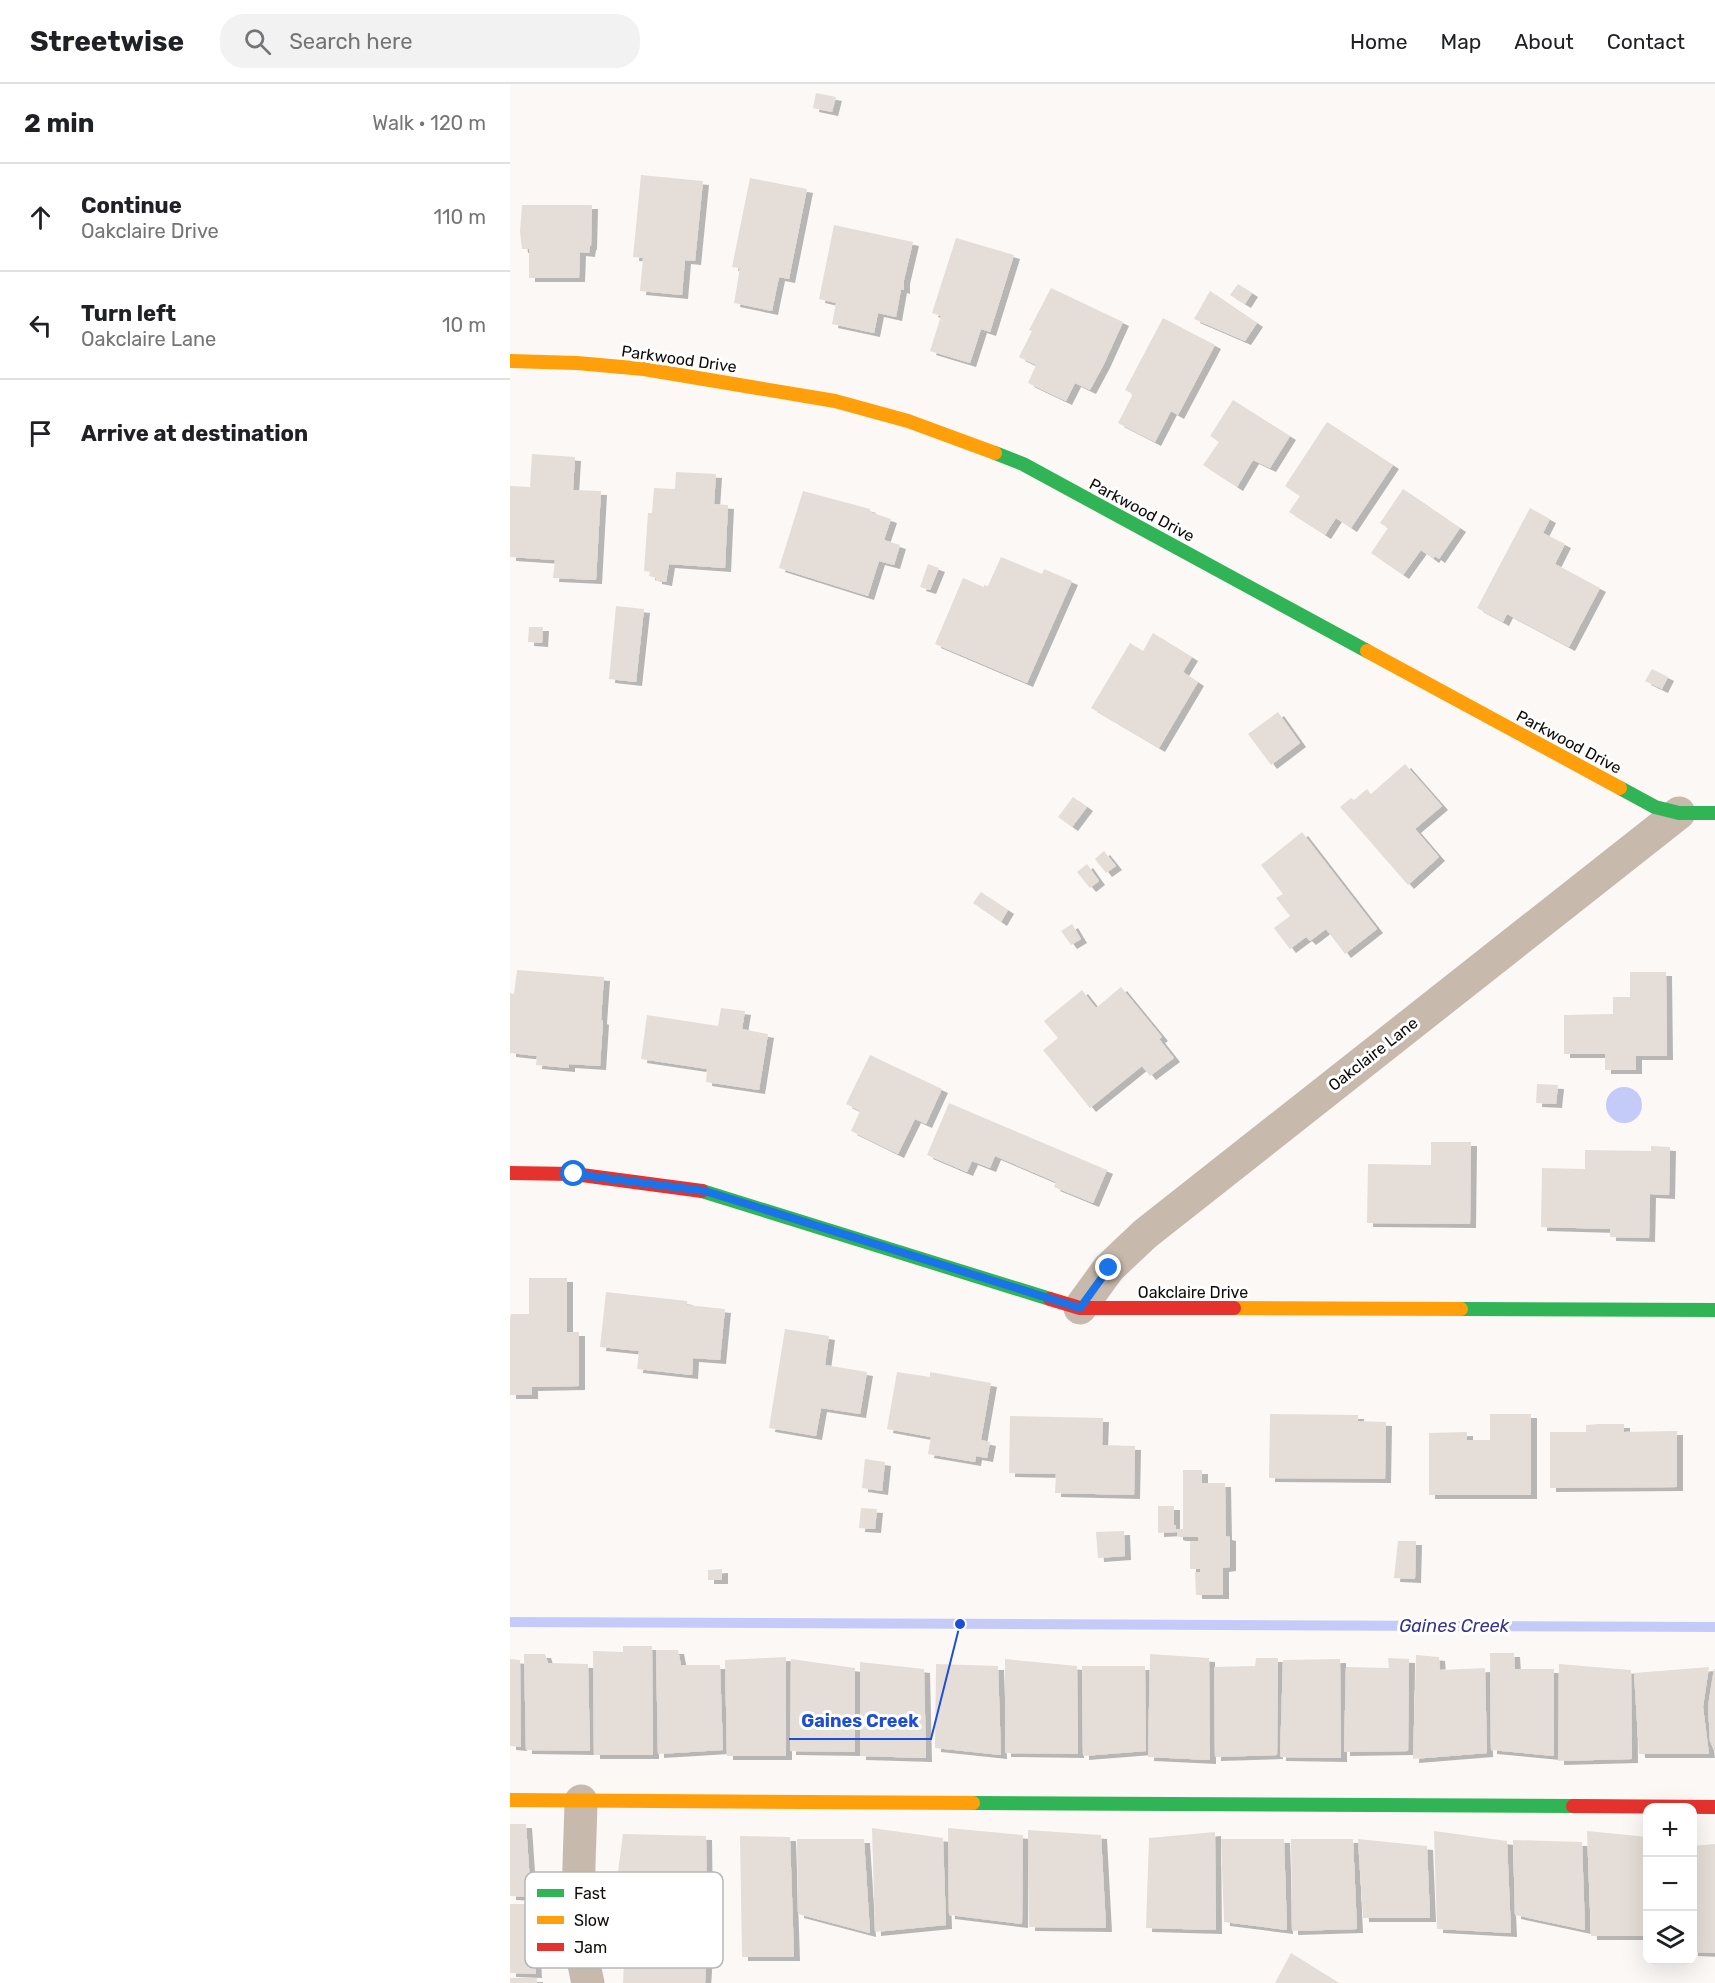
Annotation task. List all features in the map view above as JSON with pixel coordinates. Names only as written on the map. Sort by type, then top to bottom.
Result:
[{"type":"street","name":"Parkwood Drive","points":[[510,361],[644,368],[722,381],[869,410],[969,443],[1023,464],[1655,807],[1679,813],[1715,813]]},
{"type":"street","name":"Oakclaire Lane","points":[[1080,1308],[1109,1268],[1144,1234],[1679,813]]},
{"type":"street","name":"Oakclaire Drive","points":[[510,1173],[574,1174],[705,1191],[1080,1308],[1715,1310]]},
{"type":"street","points":[[510,1800],[1715,1807]]},
{"type":"street","points":[[580,1872],[581,1801]]},
{"type":"street","points":[[585,1968],[588,1983]]},
{"type":"water","points":[[1624,1087],[1637,1092],[1642,1105],[1637,1118],[1624,1123],[1611,1118],[1606,1105],[1611,1092]]},
{"type":"building","points":[[816,93],[836,97],[832,112],[813,108]]},
{"type":"building","points":[[641,175],[703,181],[695,261],[685,260],[682,295],[640,291],[643,258],[633,257]]},
{"type":"building","points":[[750,178],[807,189],[789,279],[779,277],[772,311],[734,303],[740,268],[732,267]]},
{"type":"building","points":[[522,205],[592,205],[591,246],[589,253],[580,252],[579,278],[529,278],[529,249],[522,249],[520,232]]},
{"type":"building","points":[[834,225],[913,242],[904,280],[904,290],[901,289],[896,317],[878,313],[874,333],[832,324],[836,303],[819,299]]},
{"type":"building","points":[[956,238],[1014,255],[990,332],[981,329],[970,363],[930,351],[941,316],[932,313]]},
{"type":"building","points":[[1238,284],[1252,293],[1245,304],[1230,295]]},
{"type":"building","points":[[1051,288],[1123,322],[1090,390],[1075,383],[1066,401],[1028,383],[1036,365],[1019,357],[1032,331],[1029,330]]},
{"type":"building","points":[[1210,291],[1257,323],[1245,341],[1194,319]]},
{"type":"building","points":[[1163,318],[1215,345],[1178,415],[1171,411],[1155,442],[1118,423],[1133,394],[1125,390]]},
{"type":"building","points":[[1233,400],[1290,436],[1270,468],[1253,460],[1237,487],[1203,465],[1219,442],[1210,436]]},
{"type":"building","points":[[1327,422],[1393,465],[1351,528],[1336,518],[1325,535],[1289,512],[1300,496],[1285,486]]},
{"type":"building","points":[[532,454],[575,457],[573,490],[601,491],[596,580],[553,578],[555,560],[510,557],[510,486],[530,487]]},
{"type":"building","points":[[676,472],[716,474],[714,504],[728,505],[725,568],[669,564],[666,582],[656,580],[649,576],[650,572],[644,571],[648,513],[652,513],[654,488],[675,489]]},
{"type":"building","points":[[1403,489],[1460,528],[1439,559],[1435,556],[1433,559],[1421,550],[1403,575],[1371,553],[1388,528],[1380,523]]},
{"type":"building","points":[[803,491],[870,509],[870,512],[891,519],[884,540],[900,545],[894,565],[879,561],[868,596],[779,568]]},
{"type":"building","points":[[1530,508],[1550,519],[1543,533],[1565,544],[1555,564],[1600,588],[1569,647],[1507,614],[1503,622],[1477,608]]},
{"type":"building","points":[[1001,557],[1042,574],[1044,569],[1072,581],[1027,683],[935,644],[963,578],[984,587],[984,585],[988,586]]},
{"type":"building","points":[[928,564],[939,568],[930,590],[920,587]]},
{"type":"building","points":[[616,606],[644,609],[636,682],[609,679]]},
{"type":"building","points":[[529,627],[543,627],[542,643],[528,642]]},
{"type":"building","points":[[1153,633],[1192,657],[1183,672],[1198,682],[1159,748],[1091,708],[1130,643],[1143,651]]},
{"type":"building","points":[[1652,669],[1668,677],[1662,689],[1645,681]]},
{"type":"building","points":[[1278,712],[1300,743],[1271,765],[1248,734]]},
{"type":"building","points":[[1405,764],[1442,806],[1415,829],[1439,857],[1408,885],[1340,807],[1351,798],[1354,800],[1367,789],[1371,794]]},
{"type":"building","points":[[1073,797],[1087,807],[1072,827],[1058,817]]},
{"type":"building","points":[[1302,832],[1377,929],[1345,954],[1326,929],[1310,941],[1306,937],[1290,949],[1274,928],[1290,916],[1276,898],[1283,894],[1261,865]]},
{"type":"building","points":[[1104,851],[1116,866],[1106,873],[1095,859]]},
{"type":"building","points":[[1087,864],[1099,881],[1090,888],[1077,872]]},
{"type":"building","points":[[981,892],[1008,910],[1001,922],[973,903]]},
{"type":"building","points":[[1072,924],[1081,939],[1071,945],[1061,931]]},
{"type":"building","points":[[517,970],[604,977],[600,1066],[569,1064],[569,1068],[536,1065],[537,1056],[510,1053],[510,993],[514,994]]},
{"type":"building","points":[[1630,972],[1666,972],[1667,1056],[1636,1056],[1636,1070],[1605,1070],[1605,1054],[1564,1054],[1564,1015],[1613,1014],[1613,997],[1630,997]]},
{"type":"building","points":[[1121,987],[1162,1037],[1159,1039],[1174,1058],[1150,1076],[1142,1066],[1090,1108],[1043,1050],[1058,1038],[1044,1021],[1082,990],[1096,1008]]},
{"type":"building","points":[[721,1008],[745,1011],[742,1029],[768,1034],[759,1090],[706,1082],[707,1069],[641,1059],[647,1015],[718,1026]]},
{"type":"building","points":[[870,1055],[942,1089],[926,1124],[915,1119],[898,1154],[851,1131],[860,1111],[846,1104]]},
{"type":"building","points":[[1537,1084],[1558,1085],[1556,1104],[1536,1103]]},
{"type":"building","points":[[949,1103],[1107,1170],[1093,1203],[1054,1187],[1056,1182],[995,1156],[990,1168],[972,1161],[967,1172],[927,1155]]},
{"type":"building","points":[[1431,1142],[1471,1142],[1470,1224],[1367,1223],[1368,1164],[1431,1165]]},
{"type":"building","points":[[1651,1146],[1670,1147],[1669,1195],[1650,1194],[1649,1238],[1610,1237],[1610,1229],[1541,1227],[1542,1168],[1585,1169],[1585,1150],[1651,1151]]},
{"type":"building","points":[[529,1278],[567,1278],[567,1332],[579,1332],[579,1386],[532,1387],[532,1395],[510,1395],[510,1318],[511,1314],[529,1314]]},
{"type":"building","points":[[606,1292],[687,1301],[687,1305],[725,1309],[720,1360],[693,1358],[692,1375],[637,1369],[639,1351],[600,1347]]},
{"type":"building","points":[[785,1329],[829,1336],[825,1365],[867,1372],[860,1414],[821,1408],[816,1436],[769,1428]]},
{"type":"building","points":[[897,1372],[930,1377],[930,1372],[991,1383],[981,1440],[990,1442],[987,1458],[976,1456],[975,1462],[928,1454],[931,1437],[887,1429]]},
{"type":"building","points":[[1270,1414],[1358,1415],[1358,1421],[1386,1422],[1385,1479],[1269,1478]]},
{"type":"building","points":[[1490,1414],[1531,1414],[1531,1495],[1429,1495],[1429,1433],[1467,1432],[1467,1440],[1490,1440]]},
{"type":"building","points":[[1010,1416],[1103,1418],[1102,1445],[1135,1446],[1134,1495],[1055,1493],[1056,1474],[1009,1473]]},
{"type":"building","points":[[1624,1424],[1624,1432],[1677,1431],[1677,1487],[1550,1488],[1550,1432],[1586,1432],[1586,1425]]},
{"type":"building","points":[[865,1459],[885,1462],[882,1491],[862,1488]]},
{"type":"building","points":[[1183,1470],[1202,1470],[1202,1483],[1225,1483],[1226,1536],[1230,1537],[1230,1567],[1223,1568],[1223,1595],[1196,1595],[1195,1572],[1200,1572],[1200,1569],[1190,1569],[1190,1541],[1199,1541],[1198,1537],[1180,1537],[1177,1536],[1177,1532],[1158,1533],[1158,1506],[1174,1506],[1174,1525],[1176,1529],[1183,1529]]},
{"type":"building","points":[[861,1508],[877,1509],[875,1529],[859,1528]]},
{"type":"building","points":[[1124,1531],[1125,1556],[1098,1558],[1096,1532]]},
{"type":"building","points":[[1398,1541],[1416,1541],[1415,1579],[1394,1578]]},
{"type":"building","points":[[722,1569],[722,1580],[708,1580],[708,1570]]},
{"type":"building","points":[[623,1646],[652,1646],[653,1755],[594,1755],[593,1651],[623,1652]]},
{"type":"building","points":[[656,1650],[678,1650],[681,1665],[720,1665],[723,1750],[658,1754]]},
{"type":"building","points":[[1490,1653],[1514,1653],[1515,1669],[1554,1669],[1554,1756],[1491,1750]]},
{"type":"building","points":[[524,1654],[545,1654],[548,1663],[588,1664],[590,1751],[526,1750]]},
{"type":"building","points":[[1150,1654],[1209,1658],[1210,1760],[1148,1757]]},
{"type":"building","points":[[1416,1655],[1439,1657],[1440,1670],[1485,1668],[1487,1753],[1413,1759]]},
{"type":"building","points":[[786,1657],[786,1756],[727,1756],[725,1660]]},
{"type":"building","points":[[1256,1658],[1278,1658],[1277,1755],[1215,1757],[1214,1667],[1255,1666]]},
{"type":"building","points":[[1388,1658],[1409,1659],[1408,1751],[1344,1752],[1346,1667],[1389,1668]]},
{"type":"building","points":[[510,1659],[520,1660],[521,1747],[510,1746]]},
{"type":"building","points":[[791,1659],[855,1668],[855,1752],[790,1751]]},
{"type":"building","points":[[1005,1659],[1077,1666],[1078,1754],[1005,1753]]},
{"type":"building","points":[[1340,1659],[1341,1758],[1280,1757],[1283,1660]]},
{"type":"building","points":[[860,1662],[924,1669],[926,1758],[860,1756]]},
{"type":"building","points":[[936,1664],[998,1666],[1001,1755],[935,1748]]},
{"type":"building","points":[[1559,1664],[1631,1670],[1632,1759],[1558,1761]]},
{"type":"building","points":[[1082,1666],[1145,1666],[1146,1751],[1083,1756]]},
{"type":"building","points":[[1709,1667],[1703,1707],[1709,1754],[1639,1754],[1634,1673]]},
{"type":"building","points":[[1714,1669],[1715,1752],[1710,1741],[1708,1706]]},
{"type":"building","points":[[510,1824],[526,1824],[529,1872],[525,1872],[525,1897],[510,1896]]},
{"type":"building","points":[[872,1828],[943,1838],[946,1925],[875,1932]]},
{"type":"building","points":[[948,1828],[1023,1835],[1022,1924],[949,1915]]},
{"type":"building","points":[[1028,1830],[1101,1835],[1106,1928],[1029,1927]]},
{"type":"building","points":[[1434,1831],[1507,1841],[1511,1933],[1437,1929]]},
{"type":"building","points":[[1587,1831],[1643,1837],[1643,1936],[1591,1936]]},
{"type":"building","points":[[1215,1832],[1216,1930],[1146,1928],[1149,1838]]},
{"type":"building","points":[[623,1834],[706,1836],[706,1872],[618,1872]]},
{"type":"building","points":[[740,1836],[790,1837],[794,1957],[742,1957]]},
{"type":"building","points":[[797,1839],[864,1839],[870,1933],[798,1914]]},
{"type":"building","points":[[1221,1839],[1284,1839],[1287,1930],[1224,1922]]},
{"type":"building","points":[[1291,1839],[1353,1839],[1357,1929],[1292,1931]]},
{"type":"building","points":[[1358,1839],[1427,1846],[1430,1918],[1363,1918]]},
{"type":"building","points":[[1513,1840],[1582,1842],[1585,1930],[1515,1915]]},
{"type":"building","points":[[1715,1844],[1715,1953],[1697,1952],[1697,1846]]},
{"type":"building","points":[[510,1904],[525,1904],[525,1968],[536,1968],[536,1974],[510,1973]]},
{"type":"building","points":[[1291,1953],[1339,1983],[1275,1983]]},
{"type":"building","points":[[624,1968],[706,1968],[705,1983],[623,1983]]},
{"type":"building","points":[[510,1978],[537,1978],[537,1983],[510,1983]]},
{"type":"waterway","name":"Gaines Creek","points":[[510,1622],[1715,1627]]},
{"type":"traffic: fast","points":[[995,453],[1023,464],[1367,651]]},
{"type":"traffic: fast","points":[[1620,788],[1655,807],[1679,813],[1715,813]]},
{"type":"traffic: fast","points":[[702,1191],[1050,1299]]},
{"type":"traffic: fast","points":[[1461,1309],[1715,1310]]},
{"type":"traffic: fast","points":[[973,1803],[1573,1806]]},
{"type":"traffic: slow","points":[[510,361],[577,363],[644,369],[835,401],[908,421],[995,453]]},
{"type":"traffic: slow","points":[[1367,651],[1620,788]]},
{"type":"traffic: slow","points":[[1234,1308],[1461,1309]]},
{"type":"traffic: slow","points":[[510,1800],[973,1803]]},
{"type":"traffic: jam","points":[[510,1173],[574,1174],[702,1191]]},
{"type":"traffic: jam","points":[[1050,1299],[1080,1308],[1234,1308]]},
{"type":"traffic: jam","points":[[1573,1806],[1715,1807]]},
{"type":"place","name":"Gaines Creek","points":[[960,1624]]},
{"type":"route","points":[[574,1174],[705,1191],[1080,1308],[1109,1268]]}]
